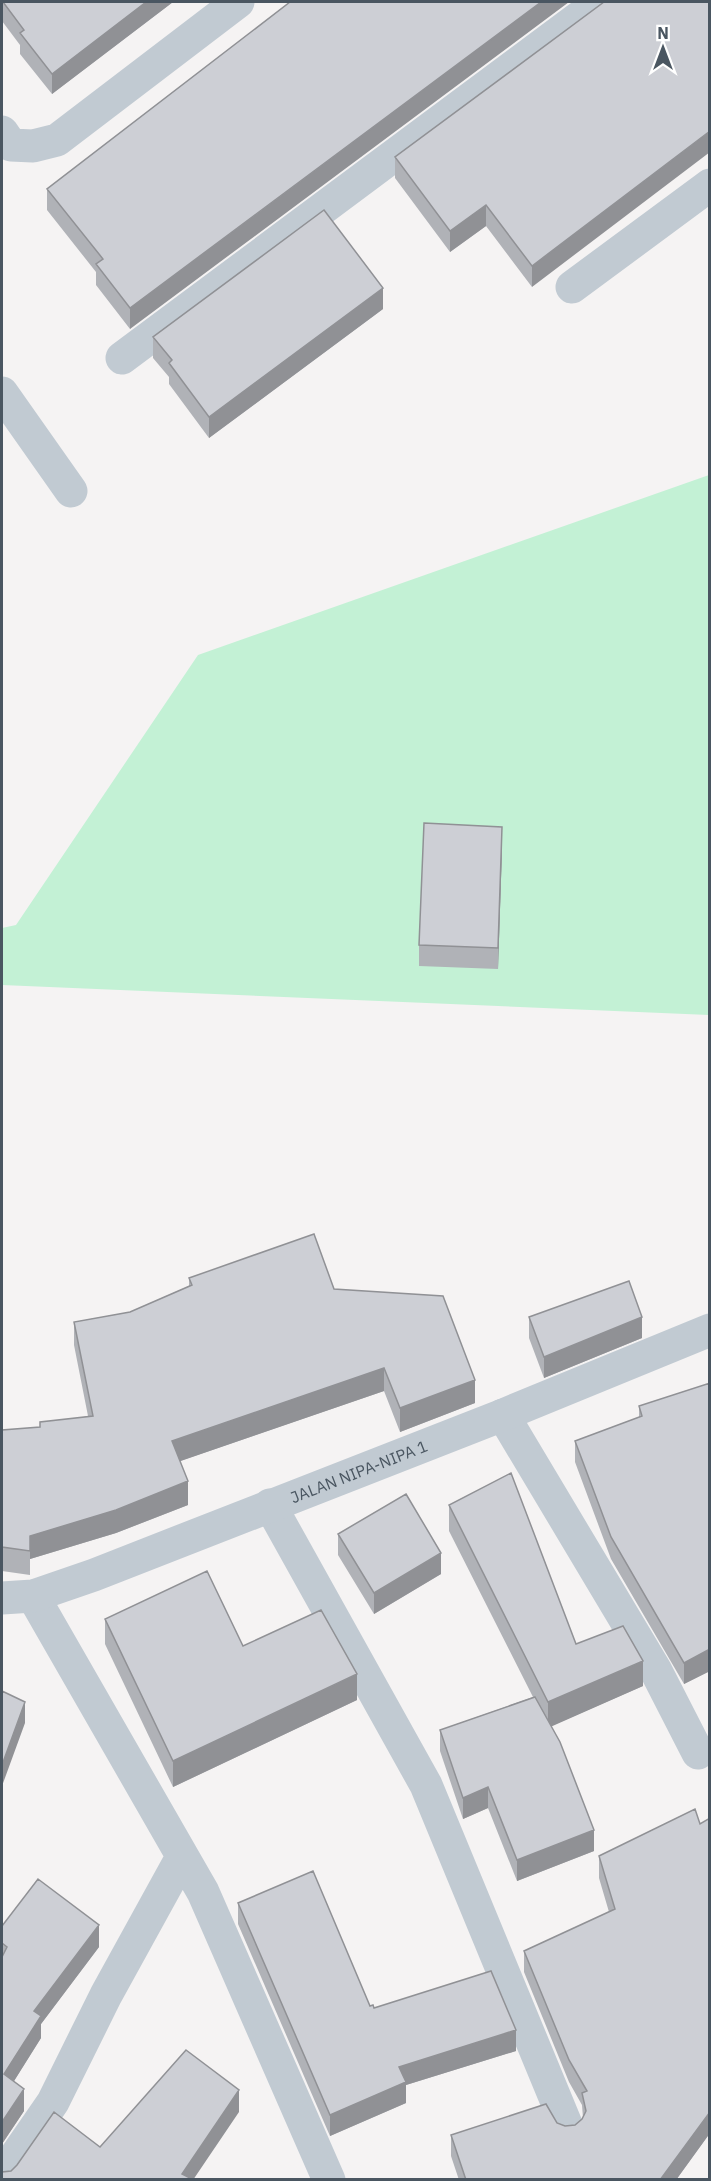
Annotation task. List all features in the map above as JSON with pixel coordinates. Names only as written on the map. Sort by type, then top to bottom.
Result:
[{"type":"street","points":[[2,132],[11,145],[33,146],[57,140],[238,2]]},
{"type":"street","points":[[122,358],[600,2]]},
{"type":"street","points":[[573,287],[710,185]]},
{"type":"street","points":[[2,393],[71,491]]},
{"type":"street","name":"JALAN NIPA-NIPA 1","points":[[17,1597],[270,1506],[710,1330]]},
{"type":"street","points":[[503,1414],[656,1671],[698,1753]]},
{"type":"street","points":[[270,1506],[426,1785],[568,2129]]},
{"type":"street","points":[[17,1597],[203,1892],[329,2180]]},
{"type":"street","points":[[2,2176],[53,2102],[106,1995],[182,1857]]},
{"type":"green space","points":[[709,475],[709,1015],[2,985],[2,928],[16,925],[198,655]]},
{"type":"building","points":[[3,2],[146,2],[52,74],[20,33],[24,30]]},
{"type":"building","points":[[290,2],[541,2],[130,308],[96,264],[103,259],[47,189]]},
{"type":"building","points":[[604,2],[710,2],[710,131],[532,266],[486,205],[450,231],[395,157]]},
{"type":"building","points":[[324,210],[383,288],[209,417],[169,363],[172,360],[153,337]]},
{"type":"building","points":[[424,823],[502,827],[498,948],[419,945]]},
{"type":"building","points":[[314,1234],[334,1289],[443,1296],[475,1380],[400,1408],[384,1368],[172,1441],[188,1481],[116,1510],[30,1536],[30,1551],[2,1547],[2,1430],[40,1427],[40,1422],[93,1416],[74,1322],[130,1312],[192,1285],[189,1278]]},
{"type":"building","points":[[629,1281],[642,1317],[544,1357],[529,1317]]},
{"type":"building","points":[[710,1383],[710,1649],[684,1663],[611,1537],[575,1441],[642,1416],[639,1406]]},
{"type":"building","points":[[511,1473],[576,1644],[623,1626],[643,1661],[548,1702],[449,1505]]},
{"type":"building","points":[[406,1494],[441,1553],[374,1593],[338,1534]]},
{"type":"building","points":[[207,1571],[243,1646],[321,1610],[357,1674],[173,1761],[105,1619]]},
{"type":"building","points":[[2,1691],[25,1702],[2,1765]]},
{"type":"building","points":[[535,1697],[560,1742],[594,1830],[517,1860],[488,1787],[463,1798],[440,1730]]},
{"type":"building","points":[[695,1809],[700,1824],[710,1818],[710,2112],[660,2180],[466,2180],[451,2135],[546,2104],[557,2123],[565,2126],[575,2125],[586,2111],[582,2093],[587,2091],[569,2060],[524,1951],[615,1909],[599,1856]]},
{"type":"building","points":[[313,1871],[370,2006],[373,2005],[374,2008],[491,1971],[516,2030],[399,2067],[406,2082],[330,2115],[238,1903]]},
{"type":"building","points":[[38,1879],[99,1925],[34,2011],[41,2016],[4,2074],[24,2089],[2,2122],[2,1957],[7,1947],[2,1943],[2,1926]]},
{"type":"building","points":[[186,2050],[239,2090],[182,2174],[190,2178],[189,2180],[2,2180],[2,2172],[11,2171],[17,2165],[54,2112],[100,2147]]}]
